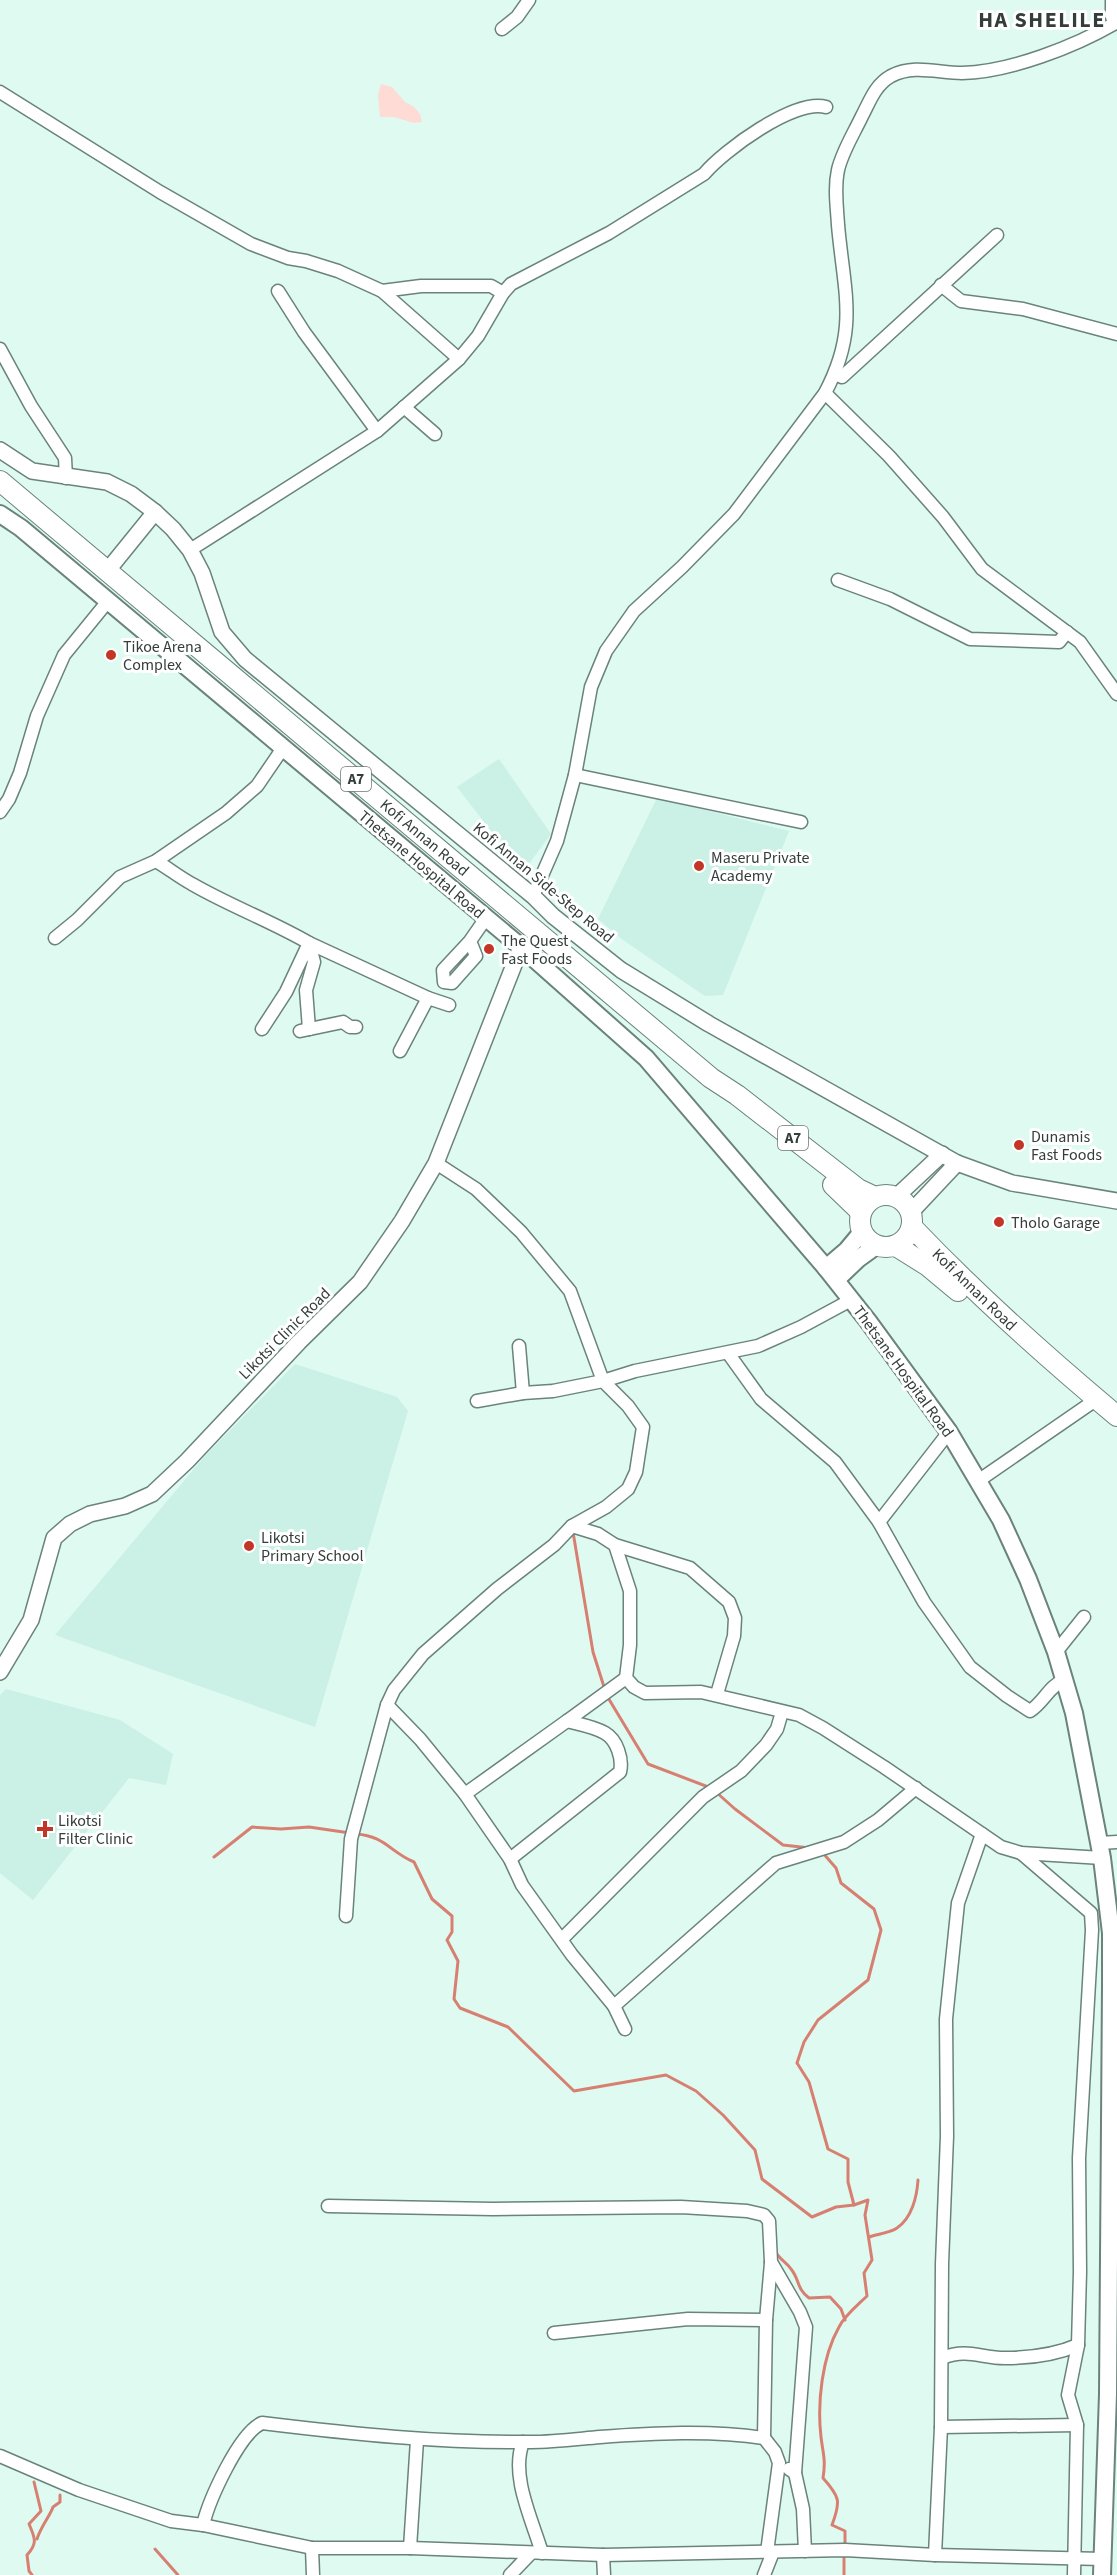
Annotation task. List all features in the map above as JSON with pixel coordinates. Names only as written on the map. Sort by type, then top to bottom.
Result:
[{"type":"main road","name":"Kofi Annan Road","points":[[0,481],[711,1078],[737,1095],[858,1189],[875,1197]]},
{"type":"main road","name":"Thetsane Hospital Road","points":[[0,514],[21,528],[521,947],[646,1058],[851,1300],[949,1431],[1000,1520],[1028,1579],[1056,1652],[1074,1713],[1101,1851],[1114,1933],[1113,2211],[1103,2567]]},
{"type":"main road","name":"Kofi Annan Road","points":[[711,1078],[730,1101],[851,1200],[861,1212]]},
{"type":"main road","name":"A7","points":[[875,1197],[885,1195],[896,1197]]},
{"type":"main road","points":[[875,1197],[861,1212],[859,1222],[861,1232],[876,1246],[886,1248],[896,1246],[909,1235],[911,1219],[905,1203],[896,1197]]},
{"type":"main road","name":"Kofi Annan Road","points":[[911,1219],[963,1280],[1040,1351],[1117,1416]]},
{"type":"main road","points":[[831,1274],[861,1232]]},
{"type":"main road","points":[[831,1274],[876,1246]]},
{"type":"main road","name":"Kofi Annan Road","points":[[896,1246],[928,1266],[982,1310],[1040,1351]]},
{"type":"street","points":[[501,29],[517,17],[529,0]]},
{"type":"street","points":[[533,896],[556,841],[575,775],[591,687],[614,638],[634,611],[682,567],[734,513],[825,393],[835,374],[846,338],[848,313],[836,196],[838,170],[876,88],[903,70],[930,69],[962,73],[995,69],[1038,57],[1116,22],[1112,18],[1112,0]]},
{"type":"street","points":[[0,93],[160,192],[251,244],[288,258],[338,271],[382,291],[459,359]]},
{"type":"street","points":[[190,550],[377,431],[459,359],[478,336],[503,293],[512,284],[609,233],[704,174],[714,162],[752,134],[793,111],[826,107]]},
{"type":"street","points":[[835,374],[842,377],[997,235]]},
{"type":"street","points":[[941,285],[961,301],[1023,309],[1117,334]]},
{"type":"street","points":[[382,291],[421,286],[491,286],[503,293]]},
{"type":"street","points":[[278,291],[304,332],[377,431]]},
{"type":"street","points":[[0,349],[31,406],[64,458],[66,477]]},
{"type":"street","points":[[825,393],[890,456],[943,517],[982,569],[1080,642],[1117,694]]},
{"type":"street","points":[[404,407],[435,434]]},
{"type":"street","name":"Kofi Annan Side-Step Road","points":[[0,450],[32,471],[107,482],[131,494],[155,512],[190,550],[202,573],[222,632],[244,659],[533,896],[553,916],[631,976],[709,1024],[957,1163],[1012,1183],[1117,1201]]},
{"type":"street","points":[[108,570],[155,512]]},
{"type":"street","points":[[838,580],[890,599],[970,639],[1059,642],[1067,632]]},
{"type":"street","points":[[0,812],[17,782],[37,716],[64,655],[108,601]]},
{"type":"street","points":[[55,938],[120,878],[156,861],[210,825],[257,786],[283,748]]},
{"type":"street","points":[[575,775],[801,822]]},
{"type":"street","points":[[156,861],[191,884],[244,911],[272,922],[309,943],[428,998],[449,1005]]},
{"type":"street","points":[[470,941],[486,918]]},
{"type":"street","points":[[262,1029],[286,992],[309,943]]},
{"type":"street","points":[[309,943],[314,962],[306,990],[305,1030],[343,1022],[350,1027],[356,1027]]},
{"type":"street","name":"Likotsi Clinic Road","points":[[0,1672],[31,1620],[54,1538],[70,1524],[90,1514],[125,1506],[152,1494],[187,1461],[299,1342],[360,1282],[402,1221],[436,1163],[521,947]]},
{"type":"street","points":[[400,1051],[428,998]]},
{"type":"street","points":[[896,1197],[942,1154]]},
{"type":"street","points":[[346,1916],[351,1839],[387,1705],[394,1690],[423,1654],[505,1583],[554,1545],[572,1526],[606,1507],[628,1489],[636,1472],[643,1427],[628,1406],[603,1381],[570,1291],[521,1232],[476,1189],[436,1163]]},
{"type":"street","points":[[911,1219],[957,1163]]},
{"type":"street","points":[[477,1401],[523,1393],[554,1391],[603,1381],[635,1371],[758,1346],[851,1300]]},
{"type":"street","points":[[519,1346],[523,1393]]},
{"type":"street","points":[[728,1353],[760,1399],[835,1462],[879,1522],[924,1602],[970,1667],[1006,1696],[1030,1711],[1039,1705],[1054,1684],[1064,1680]]},
{"type":"street","points":[[978,1480],[1097,1399]]},
{"type":"street","points":[[879,1522],[949,1431]]},
{"type":"street","points":[[572,1526],[598,1533],[615,1545],[690,1568],[729,1602],[735,1618],[734,1636],[717,1694]]},
{"type":"street","points":[[465,1794],[626,1678],[630,1645],[630,1591],[615,1545]]},
{"type":"street","points":[[1056,1652],[1084,1617]]},
{"type":"street","points":[[626,1678],[634,1687],[645,1693],[717,1694],[799,1716],[823,1728],[916,1788],[1001,1847],[1021,1853],[1101,1851],[1117,1842]]},
{"type":"street","points":[[387,1705],[420,1739],[465,1794],[510,1859],[522,1885],[572,1955],[614,2006],[625,2029]]},
{"type":"street","points":[[562,1938],[703,1797],[741,1771],[766,1745],[777,1729],[782,1712]]},
{"type":"street","points":[[510,1859],[620,1772],[621,1757],[615,1743],[606,1733],[567,1721]]},
{"type":"street","points":[[614,2006],[776,1863],[844,1842],[878,1821],[916,1788]]},
{"type":"street","points":[[934,2555],[941,2427],[942,2264],[947,2136],[946,2019],[958,1904],[982,1834]]},
{"type":"street","points":[[1021,1853],[1090,1913],[1092,1930],[1079,2158],[1078,2345],[1068,2395],[1077,2425],[1074,2575]]},
{"type":"street","points":[[328,2206],[513,2209],[681,2207],[747,2211],[764,2215],[769,2221],[771,2262],[766,2320],[764,2438],[775,2452],[779,2463],[770,2552],[764,2575]]},
{"type":"street","points":[[771,2262],[800,2312],[806,2327],[795,2473],[802,2509],[804,2551]]},
{"type":"street","points":[[554,2333],[688,2319],[766,2320]]},
{"type":"street","points":[[942,2358],[957,2352],[1003,2358],[1047,2355],[1078,2345]]},
{"type":"street","points":[[203,2525],[209,2502],[247,2434],[262,2423],[417,2440],[523,2442],[701,2434],[764,2438]]},
{"type":"street","points":[[941,2427],[1077,2425]]},
{"type":"street","points":[[410,2548],[417,2440]]},
{"type":"street","points":[[523,2442],[518,2455],[521,2482],[537,2553]]},
{"type":"street","points":[[0,2456],[79,2490],[171,2521],[203,2525],[312,2548],[410,2548],[603,2555],[845,2550],[934,2555],[1074,2557],[1103,2567]]},
{"type":"street","points":[[779,2463],[795,2473]]},
{"type":"street","points":[[312,2548],[313,2575]]},
{"type":"street","points":[[510,2575],[537,2553]]},
{"type":"street","points":[[603,2555],[604,2575]]},
{"type":"shaded area","points":[[381,84],[392,87],[405,102],[414,107],[420,114],[422,122],[414,123],[394,117],[380,117],[378,95]]},
{"type":"shaded area","points":[[499,759],[551,834],[528,865],[491,831],[457,787]]},
{"type":"shaded area","name":"Maseru Private Academy","points":[[657,798],[789,831],[723,995],[705,996],[623,940],[598,919]]},
{"type":"shaded area","name":"Likotsi Primary School","points":[[295,1364],[397,1397],[408,1411],[315,1727],[55,1635],[204,1457]]},
{"type":"shaded area","name":"Likotsi Filter Clinic","points":[[6,1689],[120,1720],[173,1754],[166,1785],[129,1778],[33,1900],[0,1873],[0,1695]]},
{"type":"waterway","points":[[573,1532],[593,1652],[605,1690]]},
{"type":"waterway","points":[[607,1696],[648,1764],[711,1788]]},
{"type":"waterway","points":[[716,1792],[783,1845],[810,1848]]},
{"type":"waterway","points":[[214,1857],[252,1827],[281,1829],[309,1827],[350,1833]]},
{"type":"waterway","points":[[356,1834],[381,1841],[414,1862],[432,1899],[452,1916],[452,1932],[447,1940],[458,1961],[454,1999],[460,2008],[508,2027],[574,2091],[666,2075],[696,2091],[723,2115],[755,2150],[762,2179],[812,2217],[836,2207],[854,2205],[868,2200],[865,2215],[872,2260],[864,2273],[867,2296],[845,2318],[833,2339],[828,2352],[820,2395],[823,2478],[836,2495],[838,2505],[832,2525],[845,2531],[845,2547]]},
{"type":"waterway","points":[[822,1852],[836,1868],[841,1883],[874,1909],[881,1930],[868,1980],[818,2020],[804,2042],[797,2063],[809,2082],[828,2149],[848,2159],[848,2182],[854,2205]]},
{"type":"waterway","points":[[869,2237],[891,2231],[902,2224],[913,2206],[918,2180]]},
{"type":"waterway","points":[[775,2251],[794,2273],[800,2287],[809,2298],[830,2297],[841,2309],[845,2320]]},
{"type":"waterway","points":[[32,2575],[29,2571],[27,2555],[33,2547],[34,2540],[29,2524],[41,2511],[34,2482]]},
{"type":"waterway","points":[[37,2539],[53,2507],[60,2502],[60,2495]]},
{"type":"waterway","points":[[155,2549],[178,2575]]},
{"type":"waterway","points":[[844,2553],[844,2575]]},
{"type":"place","name":"Tikoe Arena Complex","points":[[111,655]]},
{"type":"place","name":"Maseru Private Academy","points":[[699,866]]},
{"type":"place","name":"The Quest Fast Foods","points":[[489,949]]},
{"type":"place","name":"Dunamis Fast Foods","points":[[1019,1145]]},
{"type":"place","name":"Tholo Garage","points":[[999,1222]]},
{"type":"place","name":"Likotsi Primary School","points":[[249,1546]]},
{"type":"place","name":"Likotsi Filter Clinic","points":[[45,1829]]},
{"type":"district","name":"HA SHELILE","points":[[1042,19]]}]
